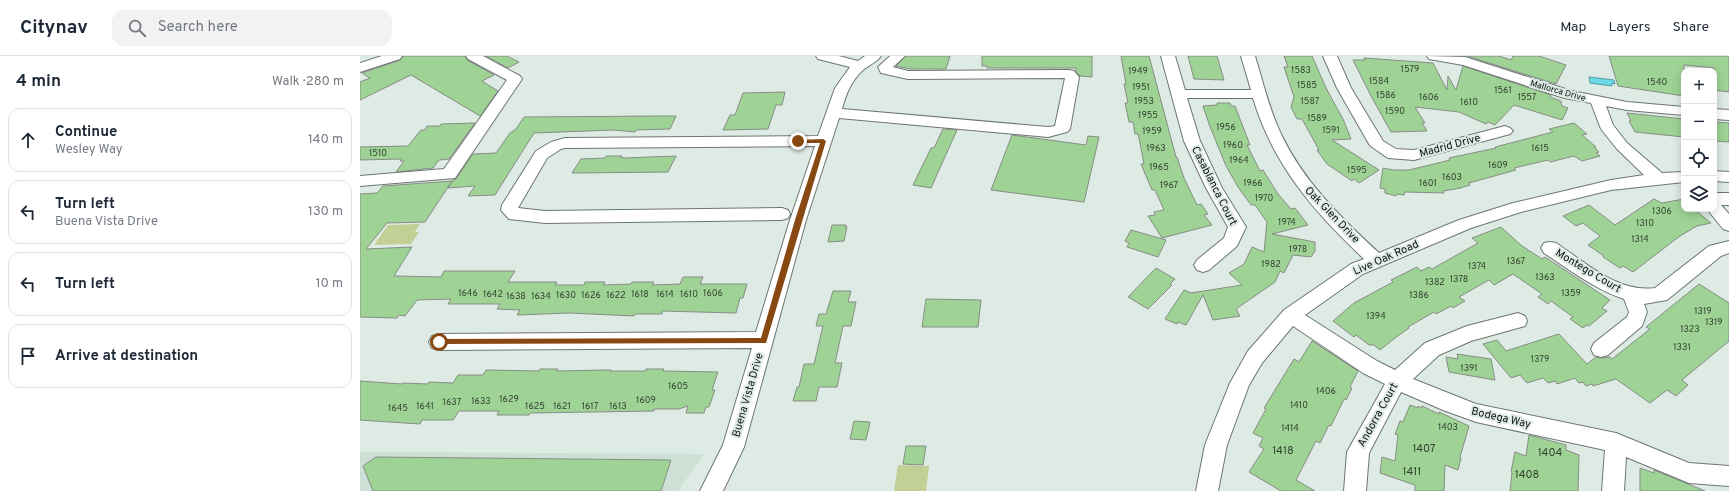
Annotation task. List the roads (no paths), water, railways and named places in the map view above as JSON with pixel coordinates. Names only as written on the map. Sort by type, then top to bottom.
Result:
[{"type":"street","points":[[360,68],[395,56]]},
{"type":"street","points":[[360,181],[449,174],[515,79],[473,56]]},
{"type":"street","points":[[823,56],[866,60]]},
{"type":"street","points":[[833,113],[1048,132],[1062,129],[1072,76],[1069,74],[908,75],[886,70],[885,67],[898,56]]},
{"type":"street","name":"Casablanca Court","points":[[1168,56],[1192,141],[1214,188],[1237,227],[1231,242],[1203,264]]},
{"type":"street","name":"Oak Glen Drive","points":[[1248,56],[1273,134],[1300,182],[1331,217],[1376,260]]},
{"type":"street","name":"Madrid Drive","points":[[1330,56],[1344,88],[1377,144],[1393,154],[1414,155],[1505,131]]},
{"type":"street","name":"Mallorca Drive","points":[[1434,56],[1465,61],[1569,95],[1627,106],[1681,111]]},
{"type":"street","name":"Buena Vista Drive","points":[[711,491],[733,447],[798,220],[842,87],[848,76],[866,60]]},
{"type":"street","points":[[1179,94],[1259,94]]},
{"type":"street","points":[[1597,101],[1606,126],[1622,146],[1658,179]]},
{"type":"street","points":[[1717,114],[1729,115]]},
{"type":"street","points":[[782,214],[545,217],[515,215],[509,210],[510,205],[541,154],[556,145],[565,143],[823,141]]},
{"type":"street","points":[[1717,176],[1729,177]]},
{"type":"street","name":"Live Oak Road","points":[[1207,491],[1216,445],[1240,383],[1255,357],[1291,315],[1357,269],[1465,224],[1518,206],[1611,185],[1681,177]]},
{"type":"street","points":[[1717,199],[1729,199]]},
{"type":"street","points":[[1717,211],[1729,225]]},
{"type":"street","name":"Montego Court","points":[[1550,248],[1609,286],[1631,295],[1650,297],[1660,295],[1715,251],[1729,247]]},
{"type":"street","points":[[1601,349],[1635,321],[1638,312],[1631,295]]},
{"type":"street","name":"Bodega Way","points":[[1291,315],[1370,367],[1397,381],[1450,404],[1476,413],[1616,443],[1689,473],[1729,476]]},
{"type":"street","name":"Andorra Court","points":[[1356,491],[1358,452],[1397,381],[1432,349],[1467,334],[1518,321]]},
{"type":"street","points":[[439,342],[764,340]]},
{"type":"street","points":[[1613,491],[1616,443]]},
{"type":"water","points":[[1589,77],[1614,80],[1615,84],[1612,83],[1612,86],[1590,83]]}]
